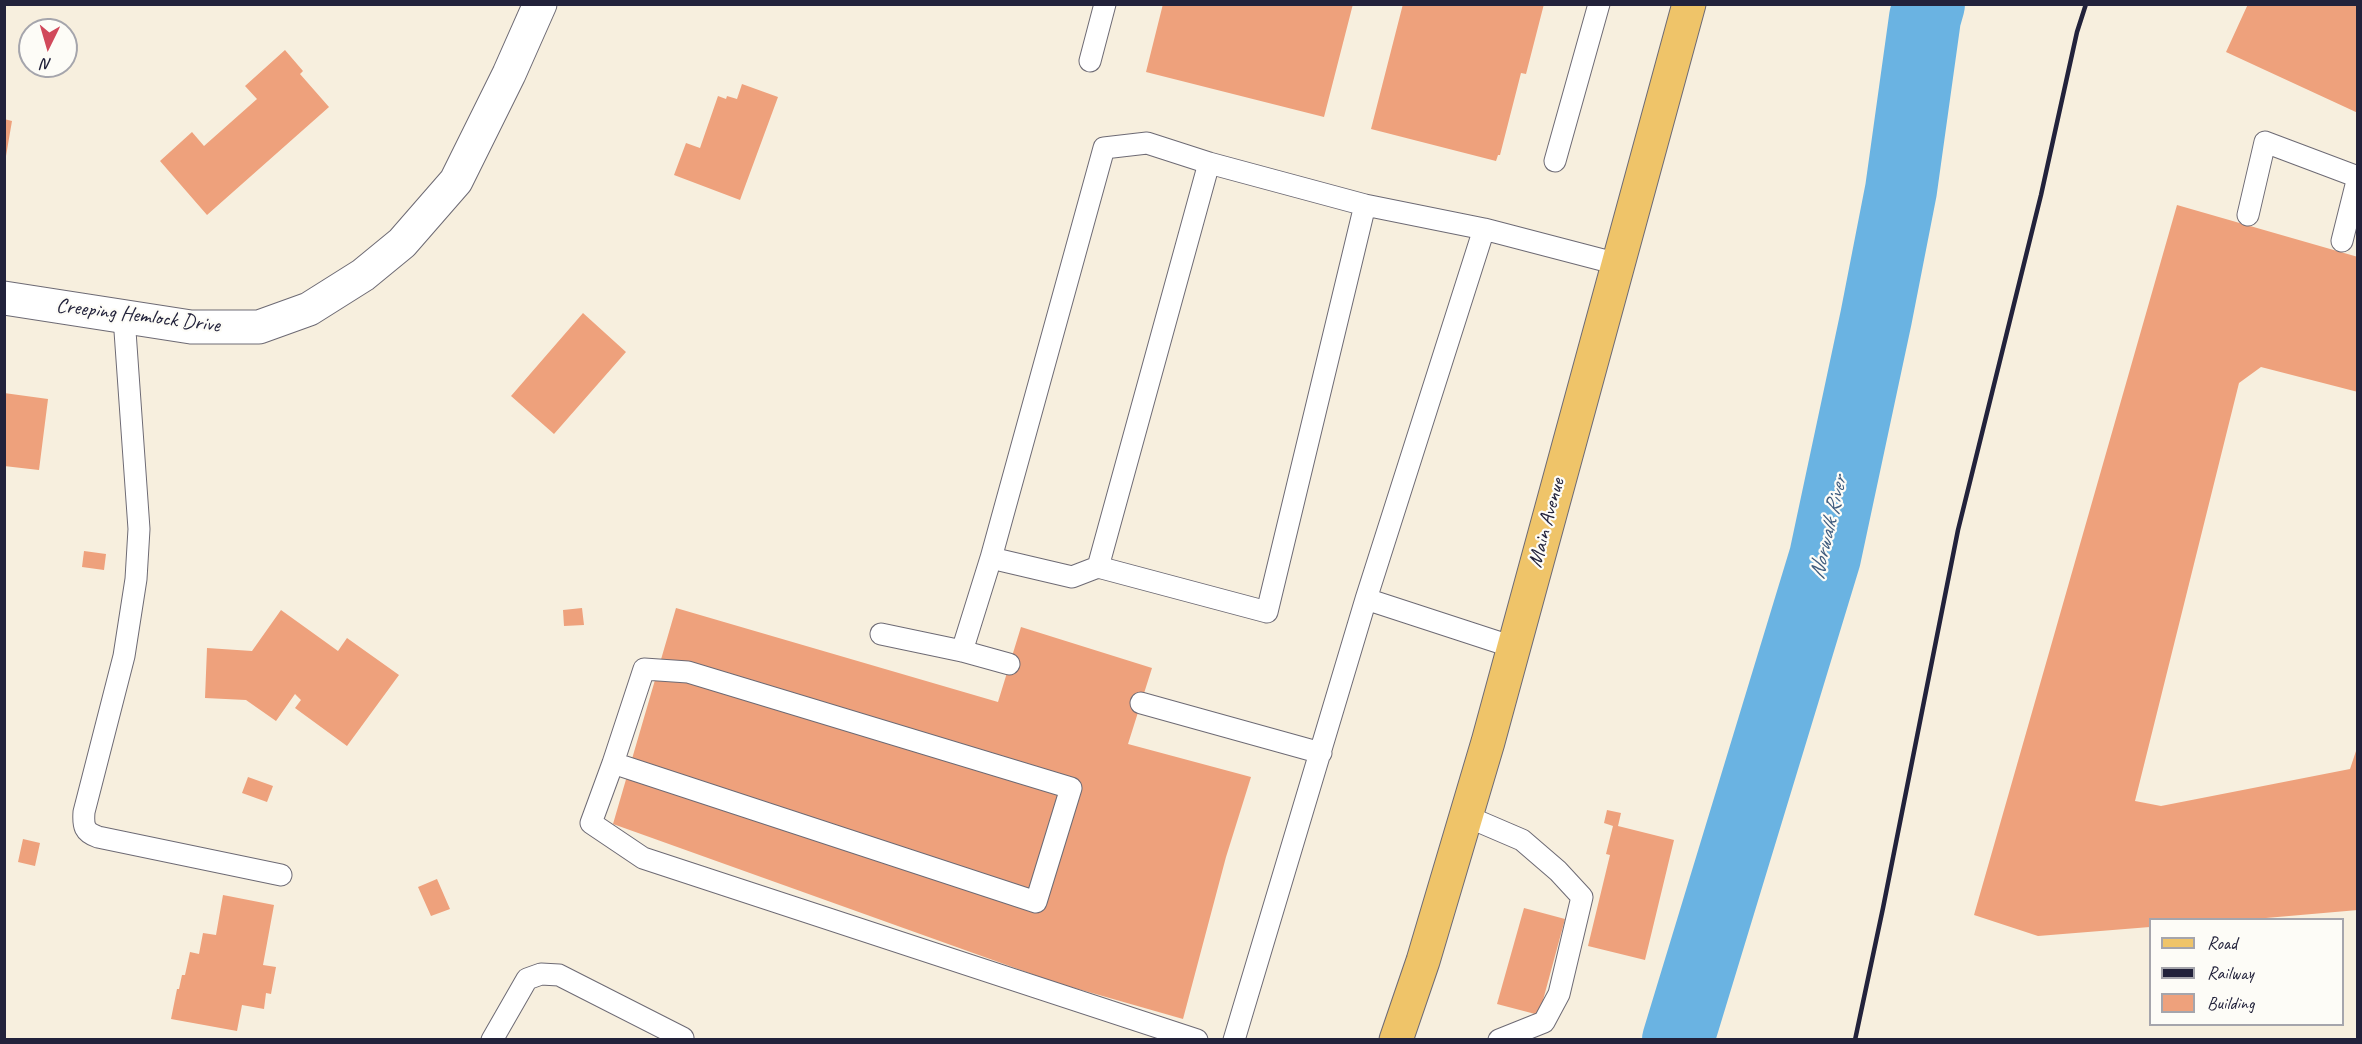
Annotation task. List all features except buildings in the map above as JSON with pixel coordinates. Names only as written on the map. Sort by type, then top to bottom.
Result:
[{"type":"main road","name":"Main Avenue","points":[[1401,1039],[1466,816],[1689,4]]},
{"type":"street","name":"Creeping Hemlock Drive","points":[[4,298],[191,327],[259,327],[309,309],[363,276],[402,243],[456,181],[510,74],[540,4]]},
{"type":"lane","points":[[1090,61],[1105,4]]},
{"type":"lane","points":[[1555,161],[1599,4]]},
{"type":"lane","points":[[2248,215],[2265,142],[2358,177],[2342,241]]},
{"type":"lane","points":[[962,651],[991,558],[1104,148],[1147,143],[1209,163],[1365,205],[1484,229],[1618,264]]},
{"type":"lane","points":[[1098,567],[1209,163]]},
{"type":"lane","points":[[991,558],[1072,577],[1098,567],[1268,612],[1365,205]]},
{"type":"lane","points":[[1234,1040],[1366,599],[1484,229]]},
{"type":"lane","points":[[124,317],[139,530],[136,579],[124,656],[84,812],[83,825],[88,833],[98,837],[281,874]]},
{"type":"lane","points":[[1366,599],[1513,647]]},
{"type":"lane","points":[[880,634],[962,651],[1010,664]]},
{"type":"lane","points":[[613,763],[1036,902],[1071,788],[699,675],[644,669],[591,823],[643,858],[1197,1040]]},
{"type":"lane","points":[[1141,703],[1321,753]]},
{"type":"lane","points":[[1466,816],[1522,840],[1558,871],[1582,897],[1559,994],[1544,1022],[1499,1040]]},
{"type":"lane","points":[[492,1040],[527,979],[541,974],[559,975],[683,1038]]},
{"type":"waterway","name":"Norwalk River","points":[[1678,1040],[1825,557],[1901,190],[1925,18],[1929,4]]},
{"type":"railway","points":[[1855,1040],[1958,530],[2041,195],[2077,32],[2086,4]]}]
